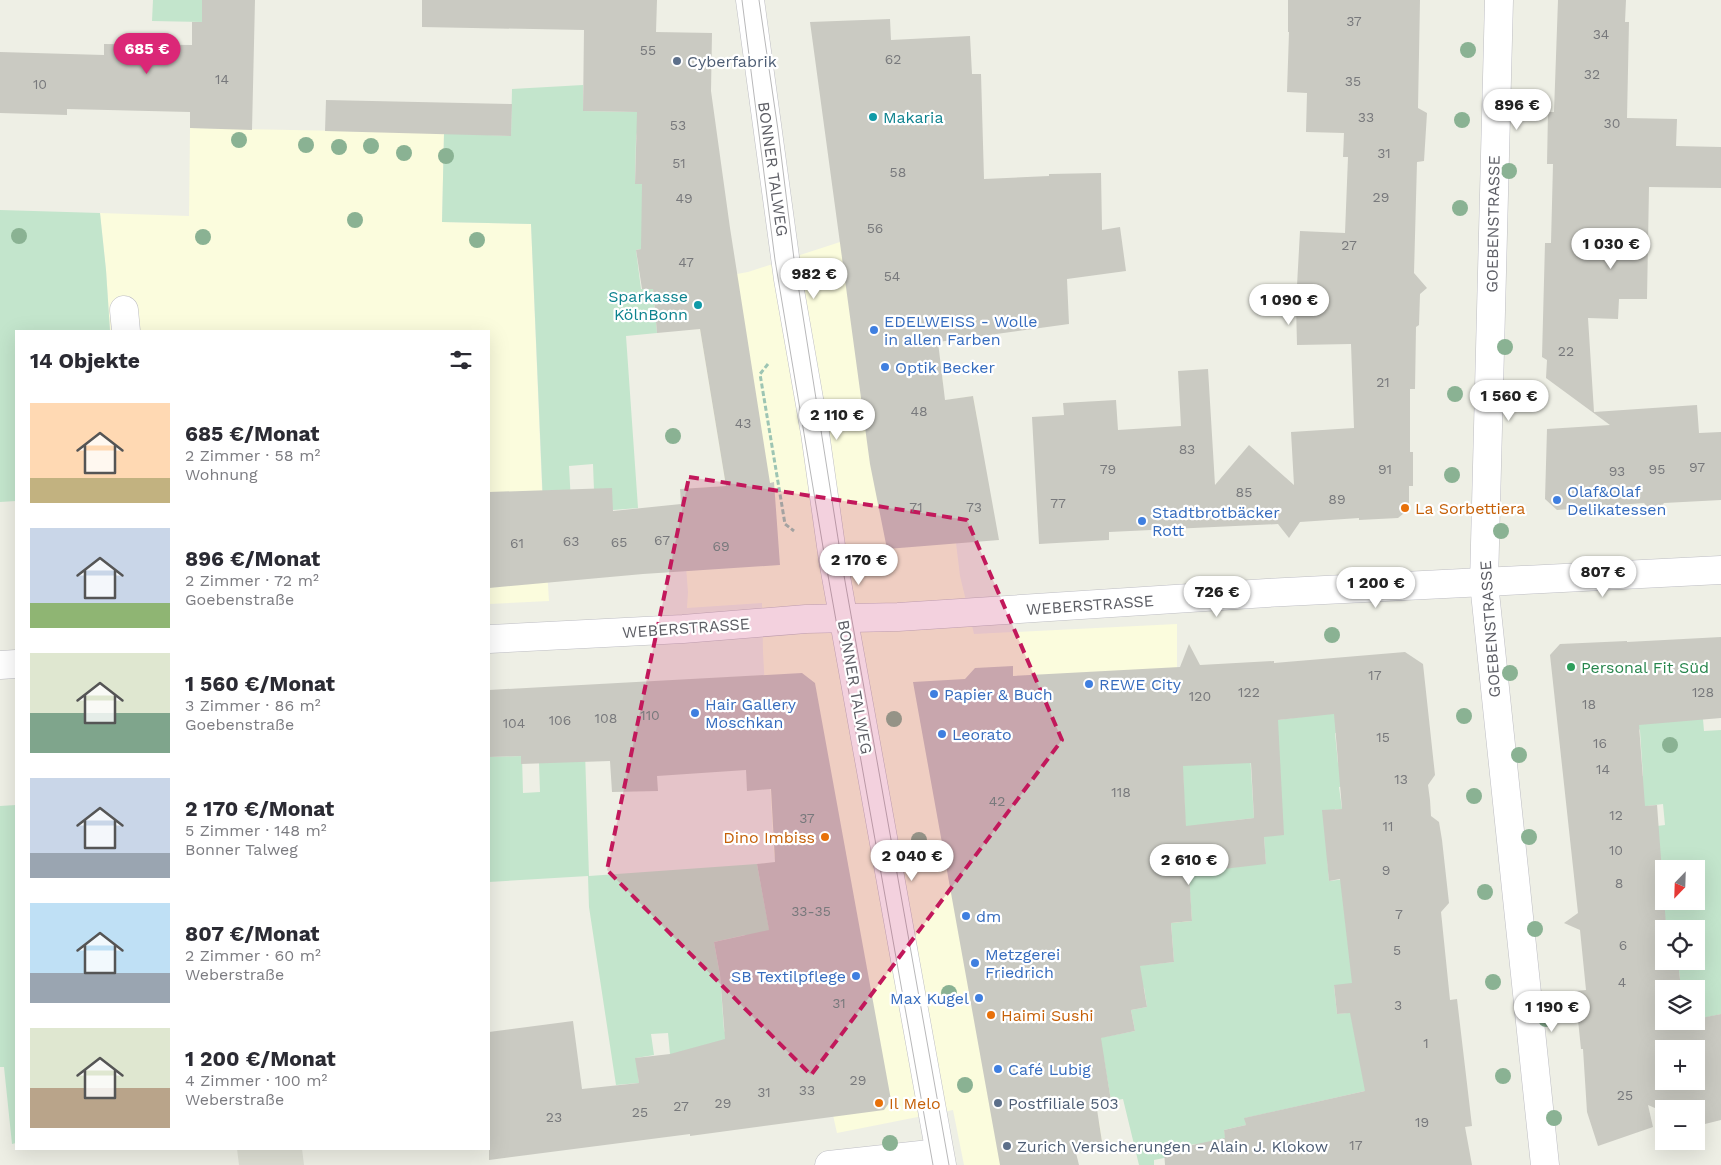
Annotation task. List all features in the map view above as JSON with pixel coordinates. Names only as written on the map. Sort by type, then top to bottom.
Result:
[{"type":"street","name":"BONNER TALWEG","points":[[750,0],[788,279],[812,414],[843,618],[941,1159]]},
{"type":"street","name":"GOEBENSTRASSE","points":[[1499,0],[1484,583],[1544,1165]]},
{"type":"street","name":"WEBERSTRASSE","points":[[490,639],[843,618],[908,617],[1267,593],[1721,570]]},
{"type":"street","points":[[0,665],[15,664]]},
{"type":"street","points":[[829,1165],[941,1159]]},
{"type":"path","points":[[760,374],[785,524]]},
{"type":"highlighted area","points":[[689,477],[967,520],[1062,740],[811,1075],[607,870]]},
{"type":"shaded area","points":[[153,0],[202,0],[202,22],[152,21]]},
{"type":"shaded area","points":[[583,85],[583,111],[640,112],[636,139],[635,184],[642,184],[651,247],[636,250],[641,289],[653,289],[657,333],[626,336],[638,508],[613,510],[594,490],[593,464],[569,466],[571,502],[543,504],[531,224],[442,222],[444,133],[511,136],[512,89]]},
{"type":"shaded area","points":[[190,128],[444,133],[442,222],[531,224],[542,490],[549,601],[490,604],[490,330],[110,330],[100,213],[189,216]]},
{"type":"shaded area","points":[[0,210],[100,213],[110,330],[15,330],[15,501],[0,502]]},
{"type":"shaded area","points":[[840,242],[918,344],[939,355],[943,384],[920,387],[923,404],[973,396],[977,418],[916,429],[956,543],[960,576],[974,634],[1177,624],[1177,667],[1192,921],[1133,930],[1072,1085],[1107,1078],[1111,1101],[1060,1110],[1099,1121],[1103,1148],[1040,1159],[1040,1165],[964,1165],[953,1110],[837,1133],[774,854],[762,603],[687,608],[688,592],[680,489],[726,486],[700,329],[657,330],[653,289],[748,272]]},
{"type":"shaded area","points":[[1628,703],[1703,719],[1704,731],[1721,730],[1721,1014],[1705,1018],[1705,980],[1670,980],[1680,979],[1679,970],[1705,970],[1705,920],[1659,920],[1662,910],[1705,910],[1705,860],[1660,860],[1657,826],[1665,825],[1663,804],[1631,808],[1624,776],[1643,776],[1640,731]]},
{"type":"shaded area","points":[[1346,711],[1348,731],[1335,733],[1338,763],[1371,782],[1339,787],[1342,809],[1335,809],[1327,856],[1329,881],[1372,876],[1383,980],[1334,986],[1337,1014],[1378,1010],[1365,1091],[1245,1118],[1246,1125],[1224,1130],[1228,1149],[1195,1144],[1173,1149],[1174,1156],[1154,1160],[1154,1165],[1139,1165],[1123,1099],[1111,1101],[1104,1059],[1088,1040],[1135,1031],[1131,1010],[1147,1007],[1144,988],[1116,968],[1174,962],[1171,923],[1192,921],[1181,733],[1248,722],[1254,818],[1229,821],[1266,864],[1264,837],[1278,720]]},
{"type":"shaded area","points":[[585,752],[589,876],[757,864],[777,972],[753,973],[745,935],[714,942],[720,975],[724,1030],[738,1062],[670,1054],[668,1033],[651,1034],[654,1055],[636,1058],[639,1083],[616,1085],[589,907],[588,876],[490,882],[490,757],[522,756],[523,793],[540,792],[539,763]]},
{"type":"shaded area","points":[[15,805],[15,1143],[12,1144],[4,1067],[0,1067],[0,806]]},
{"type":"shaded area","points":[[237,1150],[302,1150],[304,1165],[239,1165]]},
{"type":"building","points":[[202,0],[255,0],[252,130],[190,128],[190,112],[67,109],[67,115],[0,113],[0,52],[104,55],[104,44],[192,45],[192,22],[202,22]]},
{"type":"building","points":[[422,0],[657,0],[656,32],[712,33],[711,91],[730,228],[770,483],[774,482],[780,565],[643,574],[490,588],[490,492],[612,488],[613,511],[681,504],[680,489],[726,486],[700,329],[657,333],[653,289],[642,289],[636,250],[641,249],[642,184],[635,184],[637,112],[583,111],[584,30],[422,27]]},
{"type":"building","points":[[1288,0],[1420,0],[1418,108],[1427,113],[1424,161],[1417,162],[1414,273],[1427,288],[1420,294],[1419,325],[1416,327],[1415,389],[1410,389],[1410,452],[1413,452],[1413,486],[1409,486],[1409,509],[1398,518],[1359,520],[1359,518],[1300,522],[1289,538],[1278,524],[1109,532],[1109,540],[1039,544],[1032,417],[1064,415],[1063,403],[1116,400],[1118,430],[1181,426],[1178,371],[1208,369],[1215,485],[1249,445],[1294,485],[1291,432],[1354,428],[1351,344],[1297,345],[1296,304],[1300,231],[1345,233],[1348,157],[1343,157],[1344,133],[1306,132],[1307,93],[1287,92]]},
{"type":"building","points":[[1558,0],[1626,0],[1625,22],[1629,22],[1627,118],[1677,119],[1676,146],[1721,147],[1721,188],[1649,187],[1647,299],[1619,299],[1618,319],[1588,318],[1594,412],[1697,405],[1699,433],[1721,432],[1721,500],[1664,503],[1654,515],[1644,503],[1557,510],[1545,499],[1547,429],[1610,425],[1546,378],[1547,360],[1542,357],[1545,243],[1551,243],[1553,164],[1547,164],[1548,112],[1554,112]]},
{"type":"building","points":[[890,19],[891,40],[970,36],[972,74],[981,74],[984,179],[1049,176],[1049,174],[1101,173],[1102,230],[1120,227],[1126,271],[1067,279],[1069,324],[938,342],[945,400],[973,396],[999,540],[887,549],[870,464],[810,22]]},
{"type":"building","points":[[326,100],[512,104],[511,136],[325,131]]},
{"type":"building","points":[[1721,637],[1721,718],[1639,725],[1645,806],[1657,805],[1661,860],[1655,860],[1655,910],[1665,910],[1666,920],[1655,920],[1655,970],[1679,970],[1680,980],[1655,980],[1655,1030],[1705,1030],[1705,1017],[1721,1014],[1721,1120],[1705,1124],[1705,1100],[1655,1100],[1655,1108],[1648,1105],[1653,1127],[1598,1146],[1587,1112],[1583,1049],[1581,1049],[1575,991],[1586,990],[1580,930],[1564,923],[1578,913],[1550,655],[1560,644]]},
{"type":"building","points":[[1189,644],[1200,665],[1274,661],[1274,663],[1405,652],[1423,664],[1435,775],[1428,785],[1431,816],[1439,822],[1442,840],[1449,903],[1441,912],[1450,1000],[1457,999],[1472,1126],[1465,1127],[1472,1165],[1165,1165],[1164,1151],[1225,1138],[1224,1130],[1246,1125],[1244,1118],[1365,1091],[1350,1013],[1337,1014],[1334,985],[1352,983],[1340,879],[1329,881],[1322,810],[1342,809],[1334,714],[1278,720],[1284,835],[1264,837],[1266,864],[1189,873],[1192,921],[1171,923],[1174,962],[1140,966],[1147,1007],[1131,1010],[1135,1031],[1101,1038],[1111,1101],[1096,1103],[1103,1148],[1076,1153],[1079,1165],[1000,1165],[913,682],[965,679],[975,668],[1013,666],[1013,676],[1180,667]],"holes":[[[1251,763],[1254,818],[1186,826],[1183,766]]]},
{"type":"building","points":[[802,673],[815,683],[891,1100],[884,1110],[489,1160],[490,1032],[573,1021],[582,1089],[639,1083],[635,1058],[670,1054],[725,1039],[720,975],[714,942],[769,930],[757,864],[775,862],[771,789],[747,791],[746,770],[657,776],[658,791],[612,792],[610,761],[521,764],[521,756],[490,757],[490,690]]},
{"type":"tram line","points":[[742,0],[775,260],[824,553],[933,1165]]},
{"type":"tram line","points":[[759,0],[794,259],[843,570],[949,1165]]},
{"type":"place","name":"Cyberfabrik","points":[[677,61]]},
{"type":"place","name":"Makaria","points":[[873,117]]},
{"type":"place","name":"Sparkasse KölnBonn","points":[[698,305]]},
{"type":"place","name":"EDELWEISS - Wolle in allen Farben","points":[[874,330]]},
{"type":"place","name":"Optik Becker","points":[[885,367]]},
{"type":"place","name":"Olaf&Olaf Delikatessen","points":[[1557,500]]},
{"type":"place","name":"La Sorbettiera","points":[[1405,508]]},
{"type":"place","name":"Stadtbrotbäcker Rott","points":[[1142,521]]},
{"type":"place","name":"Personal Fit Süd","points":[[1571,667]]},
{"type":"place","name":"REWE City","points":[[1089,684]]},
{"type":"place","name":"Papier & Buch","points":[[934,694]]},
{"type":"place","name":"Hair Gallery Moschkan","points":[[695,713]]},
{"type":"place","name":"Leorato","points":[[942,734]]},
{"type":"place","name":"Dino Imbiss","points":[[825,837]]},
{"type":"place","name":"dm","points":[[966,916]]},
{"type":"place","name":"Metzgerei Friedrich","points":[[975,963]]},
{"type":"place","name":"SB Textilpflege","points":[[856,976]]},
{"type":"place","name":"Max Kugel","points":[[979,998]]},
{"type":"place","name":"Haimi Sushi","points":[[991,1015]]},
{"type":"place","name":"Café Lubig","points":[[998,1069]]},
{"type":"place","name":"Il Melo","points":[[879,1103]]},
{"type":"place","name":"Postfiliale 503","points":[[998,1103]]},
{"type":"place","name":"Zurich Versicherungen - Alain J. Klokow","points":[[1007,1146]]}]
